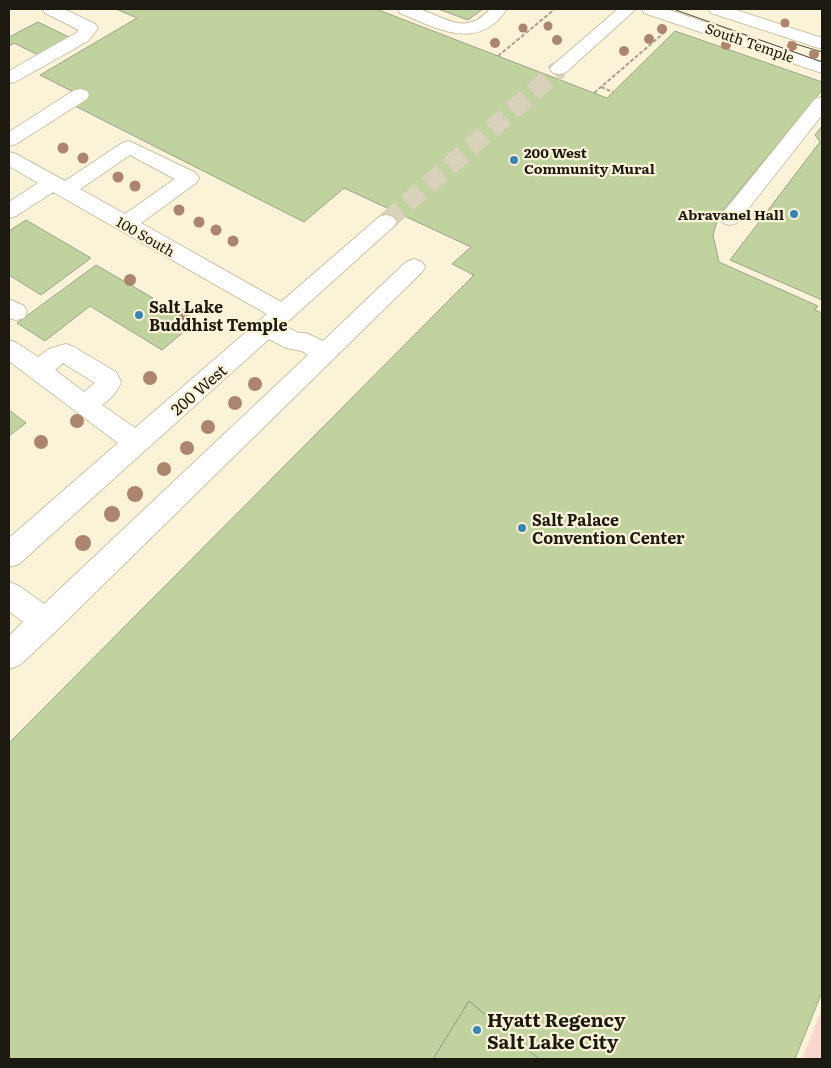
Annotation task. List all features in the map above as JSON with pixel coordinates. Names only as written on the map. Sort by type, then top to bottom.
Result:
[{"type":"street","points":[[9,78],[82,37],[89,28],[51,9]]},
{"type":"street","points":[[406,9],[457,29],[467,30],[484,25],[499,11]]},
{"type":"street","points":[[560,69],[628,9]]},
{"type":"street","name":"South Temple","points":[[650,9],[822,68]]},
{"type":"street","name":"South Temple","points":[[717,9],[822,44]]},
{"type":"street","points":[[9,140],[80,95]]},
{"type":"street","points":[[730,218],[822,103]]},
{"type":"street","points":[[9,212],[59,187],[128,147],[189,178],[126,224]]},
{"type":"street","name":"100 South","points":[[12,163],[126,224],[275,320],[294,342],[306,342],[324,353]]},
{"type":"street","name":"200 West","points":[[9,555],[386,222]]},
{"type":"street","points":[[9,655],[46,622],[414,267]]},
{"type":"street","points":[[9,349],[84,406],[136,442]]},
{"type":"street","points":[[37,371],[57,355],[66,353],[107,379],[109,382],[107,387],[84,406]]},
{"type":"street","points":[[9,595],[46,622]]},
{"type":"path","points":[[498,56],[555,9]]},
{"type":"path","points":[[594,93],[669,28]]},
{"type":"path","points":[[601,87],[613,92]]},
{"type":"shaded area","points":[[822,1009],[822,1059],[802,1059]]},
{"type":"building","name":"Salt Palace Convention Center","points":[[116,9],[376,9],[607,98],[675,31],[822,82],[822,90],[719,215],[713,235],[719,262],[818,306],[815,310],[822,313],[822,992],[795,1059],[539,1059],[469,1001],[433,1059],[9,1059],[9,743],[474,275],[452,264],[471,247],[344,188],[304,222],[75,106],[87,99],[40,75],[137,18]]},
{"type":"building","points":[[438,9],[483,9],[468,20]]},
{"type":"building","points":[[38,22],[71,38],[42,57],[14,43],[9,46],[9,37]]},
{"type":"building","name":"Abravanel Hall","points":[[822,126],[822,300],[730,260],[820,142],[815,135]]},
{"type":"building","points":[[26,220],[91,258],[41,295],[9,275],[9,231]]},
{"type":"building","name":"Salt Lake Buddhist Temple","points":[[96,265],[153,298],[150,300],[192,325],[162,350],[90,306],[45,341],[17,323]]},
{"type":"building","points":[[9,410],[26,423],[9,436]]},
{"type":"building","name":"Hyatt Regency Salt Lake City","points":[[469,1001],[539,1059],[433,1059]]},
{"type":"tunnel","points":[[386,222],[559,69]]},
{"type":"tram line","points":[[673,9],[822,62]]},
{"type":"tram line","points":[[789,42],[822,52]]},
{"type":"place","name":"200 West Community Mural","points":[[514,160]]},
{"type":"place","name":"Abravanel Hall","points":[[794,214]]},
{"type":"place","name":"Salt Lake Buddhist Temple","points":[[139,315]]},
{"type":"place","name":"Salt Palace Convention Center","points":[[522,528]]},
{"type":"place","name":"Hyatt Regency Salt Lake City","points":[[477,1030]]}]
